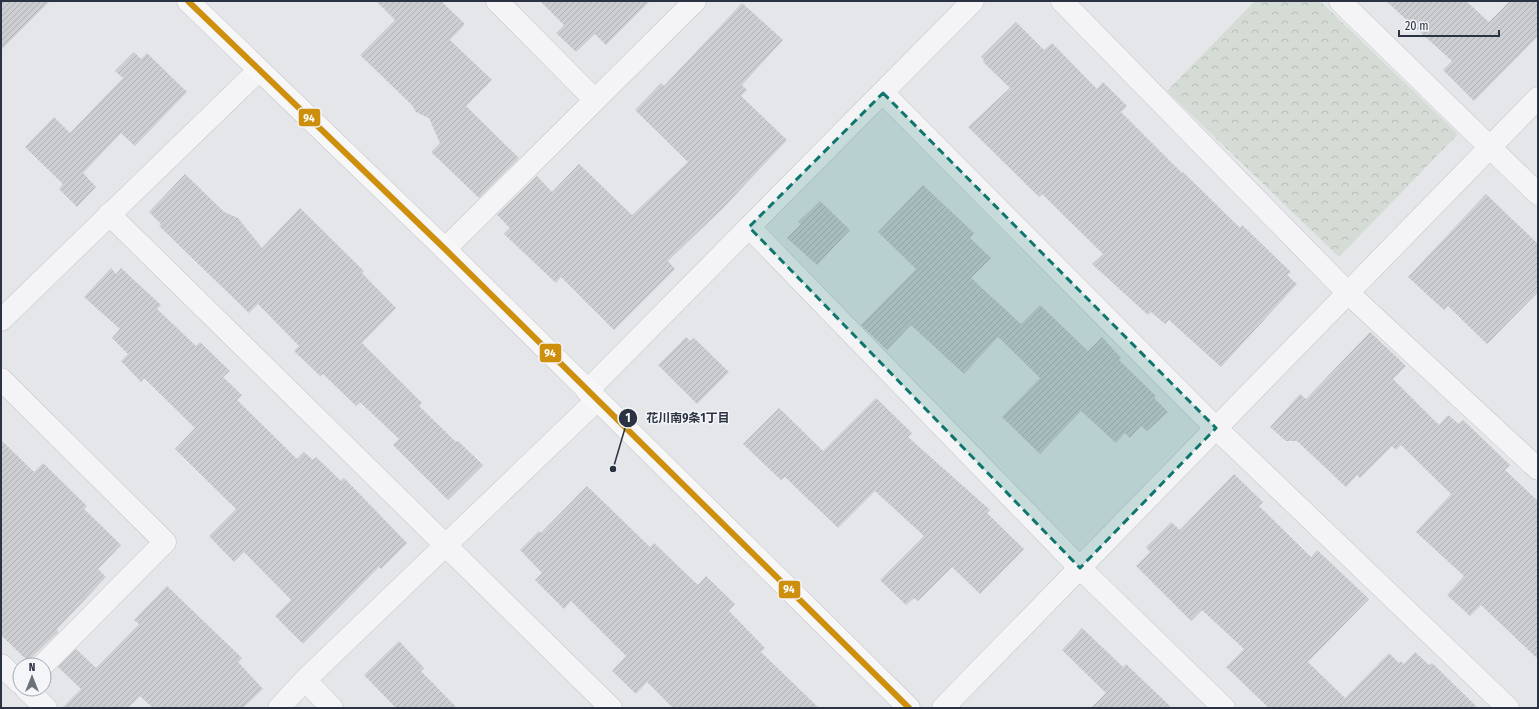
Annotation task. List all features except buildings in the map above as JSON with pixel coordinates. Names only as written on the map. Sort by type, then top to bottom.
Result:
[{"type":"main road","points":[[188,1],[445,249],[908,708]]},
{"type":"street","points":[[497,1],[595,100]]},
{"type":"street","points":[[445,249],[695,1]]},
{"type":"street","points":[[279,708],[305,680],[446,545],[592,396],[749,227],[973,1]]},
{"type":"street","points":[[1062,1],[1348,292],[1538,469]]},
{"type":"street","points":[[1340,1],[1538,194]]},
{"type":"street","points":[[1,320],[259,70]]},
{"type":"street","points":[[883,93],[1216,428],[1508,708]]},
{"type":"street","points":[[943,708],[1538,98]]},
{"type":"street","points":[[109,214],[611,708]]},
{"type":"street","points":[[749,227],[1080,568],[1224,708]]},
{"type":"street","points":[[1,380],[165,542],[51,657]]},
{"type":"street","points":[[1,664],[12,675]]},
{"type":"street","points":[[305,680],[332,708]]},
{"type":"street","points":[[34,697],[46,708]]},
{"type":"highlighted area","points":[[883,93],[1216,428],[1080,568],[749,227]]},
{"type":"green space","points":[[1255,1],[1320,1],[1458,134],[1339,257],[1167,91]]},
{"type":"transit line","name":"94","points":[[188,1],[445,249],[909,708]]},
{"type":"place","name":"花川南9条1丁目","points":[[613,469]]}]
